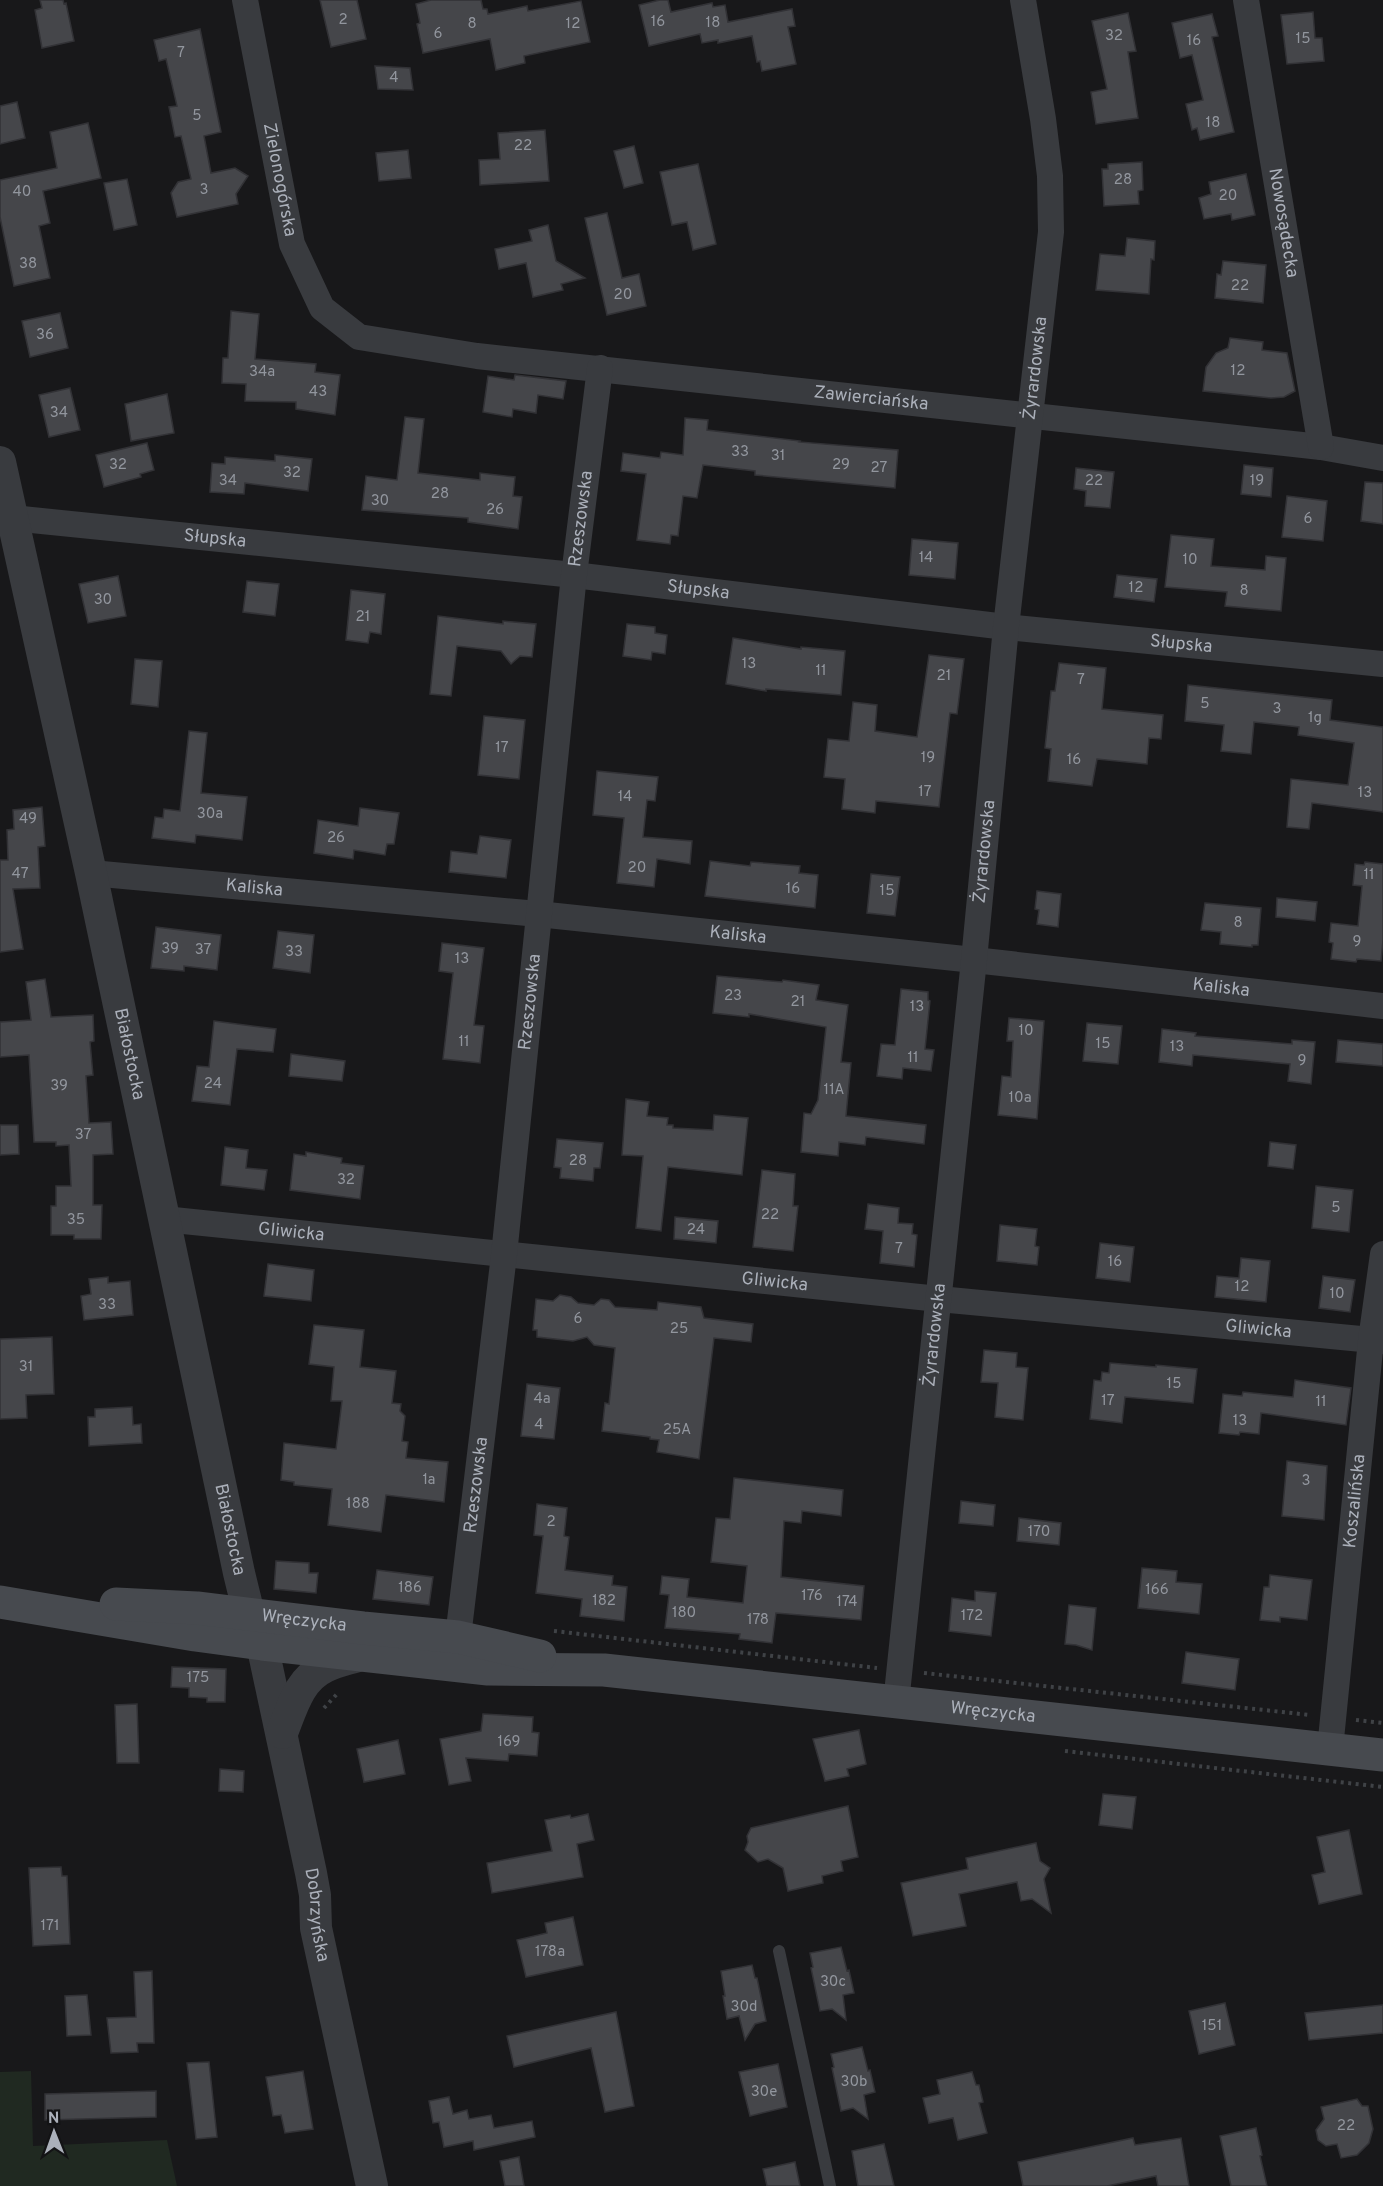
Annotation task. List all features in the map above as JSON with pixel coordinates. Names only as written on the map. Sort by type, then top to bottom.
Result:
[{"type":"main road","name":"Wręczycka","points":[[0,1600],[197,1608],[458,1637],[604,1670]]},
{"type":"main road","name":"Wręczycka","points":[[0,1600],[195,1635],[262,1644],[488,1669],[604,1670],[1383,1755]]},
{"type":"street","name":"Zielonogórska","points":[[246,0],[292,244],[322,308],[359,337]]},
{"type":"street","name":"Żyrardowska","points":[[896,1703],[974,960],[1006,627],[1052,232],[1050,176],[1043,119],[1023,0]]},
{"type":"street","name":"Nowosądecka","points":[[1246,0],[1321,447]]},
{"type":"street","name":"Zawierciańska","points":[[359,337],[477,356],[1321,447],[1383,458]]},
{"type":"street","name":"Rzeszowska","points":[[458,1637],[504,1255],[574,575],[600,368]]},
{"type":"street","name":"Białostocka","points":[[0,462],[91,873],[249,1614],[262,1644]]},
{"type":"street","name":"Słupska","points":[[12,518],[574,575],[1006,627],[1383,664]]},
{"type":"street","name":"Kaliska","points":[[91,873],[538,914],[1383,1006]]},
{"type":"street","name":"Gliwicka","points":[[164,1219],[939,1299],[1377,1340]]},
{"type":"street","name":"Koszalińska","points":[[1330,1749],[1377,1340],[1383,1254]]},
{"type":"street","points":[[262,1644],[273,1630],[292,1619]]},
{"type":"street","name":"Dobrzyńska","points":[[262,1644],[315,1894],[316,1928],[372,2186]]},
{"type":"street","points":[[282,1733],[298,1692],[311,1676],[324,1667],[361,1655]]},
{"type":"lane","points":[[779,1951],[830,2186]]},
{"type":"path","points":[[546,1630],[877,1668]]},
{"type":"path","points":[[916,1672],[1311,1715]]},
{"type":"path","points":[[1354,1719],[1383,1722]]},
{"type":"shaded area","points":[[31,2071],[33,2146],[167,2140],[177,2186],[0,2186],[0,2072]]},
{"type":"building","points":[[40,0],[63,0],[64,4],[66,3],[74,41],[42,48],[35,10],[42,8]]},
{"type":"building","points":[[320,0],[357,0],[366,39],[331,47]]},
{"type":"building","points":[[431,0],[481,0],[483,9],[487,9],[488,14],[527,6],[528,11],[581,1],[590,42],[524,56],[525,63],[496,70],[490,39],[423,53],[417,24],[420,23],[416,4]]},
{"type":"building","points":[[668,0],[671,12],[712,3],[713,7],[725,5],[728,22],[792,9],[795,26],[788,27],[796,64],[762,71],[760,61],[757,62],[752,36],[718,43],[718,40],[702,43],[700,34],[649,46],[639,5]]},
{"type":"building","points":[[1313,12],[1315,38],[1322,38],[1324,61],[1287,64],[1281,15]]},
{"type":"building","points":[[1128,13],[1136,51],[1128,52],[1138,118],[1096,124],[1091,92],[1107,89],[1092,21]]},
{"type":"building","points":[[1212,14],[1218,36],[1212,37],[1234,132],[1200,140],[1197,128],[1192,130],[1186,104],[1203,100],[1192,55],[1180,58],[1172,23]]},
{"type":"building","points":[[200,29],[221,132],[204,136],[211,173],[235,168],[248,176],[236,194],[238,204],[177,217],[171,193],[178,182],[191,179],[181,136],[175,137],[169,107],[177,106],[166,59],[159,61],[154,40]]},
{"type":"building","points":[[375,66],[410,68],[413,90],[378,89]]},
{"type":"building","points":[[17,102],[25,138],[0,144],[0,106]]},
{"type":"building","points":[[88,123],[101,178],[43,191],[50,223],[39,226],[50,278],[14,286],[0,217],[0,180],[57,168],[50,132]]},
{"type":"building","points":[[545,130],[549,181],[480,185],[479,160],[500,159],[498,133]]},
{"type":"building","points":[[634,146],[643,183],[624,188],[614,151]]},
{"type":"building","points":[[408,150],[411,178],[379,181],[376,153]]},
{"type":"building","points":[[1142,162],[1143,190],[1138,191],[1139,204],[1104,206],[1102,169],[1108,169],[1108,164]]},
{"type":"building","points":[[698,164],[716,244],[693,250],[687,222],[672,225],[660,172]]},
{"type":"building","points":[[1246,174],[1255,215],[1232,220],[1231,214],[1204,219],[1199,198],[1211,194],[1209,182]]},
{"type":"building","points":[[127,179],[137,225],[114,230],[104,183]]},
{"type":"building","points":[[607,213],[622,278],[639,274],[646,306],[607,315],[585,218]]},
{"type":"building","points":[[548,225],[556,261],[585,278],[561,284],[563,290],[533,297],[526,263],[499,269],[495,249],[532,241],[529,230]]},
{"type":"building","points":[[1127,238],[1155,241],[1154,260],[1151,259],[1149,294],[1096,290],[1100,254],[1125,256]]},
{"type":"building","points":[[1223,261],[1266,265],[1263,303],[1215,298],[1217,274],[1221,275]]},
{"type":"building","points":[[231,311],[259,314],[255,359],[316,364],[315,372],[340,375],[335,415],[296,409],[296,402],[245,401],[246,384],[222,383],[223,358],[228,358]]},
{"type":"building","points":[[60,313],[68,348],[30,357],[22,321]]},
{"type":"building","points":[[1230,338],[1263,342],[1262,350],[1287,353],[1295,391],[1284,397],[1271,398],[1203,391],[1206,367],[1216,353],[1228,348]]},
{"type":"building","points":[[515,375],[566,381],[563,399],[538,395],[536,413],[513,409],[512,417],[483,412],[488,376],[514,380]]},
{"type":"building","points":[[70,388],[80,430],[49,437],[39,395]]},
{"type":"building","points":[[167,394],[174,433],[131,441],[125,404]]},
{"type":"building","points":[[405,417],[424,419],[418,473],[480,480],[480,473],[515,477],[513,496],[522,497],[518,529],[468,522],[468,518],[362,510],[366,476],[397,480]]},
{"type":"building","points":[[685,418],[708,420],[707,430],[799,442],[898,450],[895,488],[755,475],[755,471],[703,465],[697,498],[683,496],[678,536],[671,535],[670,544],[637,540],[646,474],[621,471],[623,453],[660,458],[661,452],[683,455]]},
{"type":"building","points":[[147,443],[154,470],[140,474],[141,477],[104,487],[96,455]]},
{"type":"building","points":[[275,455],[312,459],[308,491],[245,483],[244,494],[210,492],[212,463],[225,464],[225,457],[275,461]]},
{"type":"building","points":[[1244,465],[1273,468],[1271,497],[1241,494]]},
{"type":"building","points":[[1076,468],[1114,472],[1110,508],[1085,506],[1086,491],[1074,489]]},
{"type":"building","points":[[1365,482],[1383,483],[1383,524],[1361,521]]},
{"type":"building","points":[[1287,496],[1327,501],[1323,541],[1282,537]]},
{"type":"building","points":[[1171,535],[1214,539],[1211,566],[1265,570],[1266,556],[1286,558],[1281,611],[1225,606],[1227,592],[1165,587]]},
{"type":"building","points":[[912,539],[958,543],[955,579],[909,575]]},
{"type":"building","points":[[1117,575],[1157,579],[1154,602],[1114,597]]},
{"type":"building","points":[[118,576],[126,616],[88,623],[79,584]]},
{"type":"building","points":[[247,581],[279,584],[275,616],[243,612]]},
{"type":"building","points":[[351,590],[385,594],[381,634],[370,632],[368,643],[346,640]]},
{"type":"building","points":[[438,616],[503,624],[503,621],[536,624],[532,657],[520,656],[511,664],[501,651],[457,646],[451,696],[430,694]]},
{"type":"building","points":[[627,624],[655,627],[655,633],[667,635],[665,654],[652,652],[651,660],[623,656]]},
{"type":"building","points":[[733,638],[801,649],[801,647],[845,651],[841,695],[766,689],[766,691],[726,684]]},
{"type":"building","points":[[929,655],[964,659],[957,714],[950,713],[939,807],[876,801],[875,813],[842,809],[845,779],[824,777],[828,739],[849,741],[853,702],[877,705],[875,731],[917,737]]},
{"type":"building","points":[[135,659],[162,661],[158,707],[131,704]]},
{"type":"building","points":[[1059,663],[1106,668],[1102,709],[1163,715],[1161,739],[1149,738],[1147,764],[1097,759],[1092,786],[1048,781],[1051,749],[1045,748],[1051,691],[1055,691]]},
{"type":"building","points":[[1188,685],[1332,700],[1330,720],[1383,727],[1383,812],[1312,803],[1309,829],[1287,827],[1291,779],[1348,785],[1354,743],[1298,735],[1299,727],[1254,722],[1251,754],[1221,751],[1224,725],[1185,721]]},
{"type":"building","points":[[484,716],[525,720],[519,779],[478,775]]},
{"type":"building","points":[[189,731],[207,733],[201,793],[247,797],[242,840],[196,835],[195,843],[152,838],[155,817],[163,818],[164,809],[180,811]]},
{"type":"building","points":[[597,771],[658,777],[655,801],[647,800],[643,837],[692,841],[690,864],[657,859],[654,887],[617,883],[624,818],[593,815]]},
{"type":"building","points":[[42,807],[45,846],[38,847],[40,888],[13,889],[23,949],[0,952],[0,860],[8,860],[7,830],[14,829],[13,810]]},
{"type":"building","points":[[360,808],[399,813],[394,844],[387,844],[385,855],[354,850],[353,859],[314,853],[318,820],[358,826]]},
{"type":"building","points":[[480,836],[511,840],[506,878],[449,872],[451,851],[477,854]]},
{"type":"building","points":[[710,861],[750,866],[751,862],[800,866],[799,873],[818,875],[815,908],[705,896]]},
{"type":"building","points":[[1365,862],[1383,864],[1381,961],[1357,959],[1356,962],[1331,959],[1333,943],[1329,942],[1331,923],[1358,926],[1362,886],[1353,885],[1355,864],[1364,865]]},
{"type":"building","points":[[871,874],[900,877],[895,916],[867,913]]},
{"type":"building","points":[[1037,891],[1061,894],[1058,927],[1037,924],[1039,910],[1035,909]]},
{"type":"building","points":[[1277,898],[1317,902],[1315,921],[1276,917]]},
{"type":"building","points":[[1205,903],[1261,908],[1258,945],[1252,945],[1252,947],[1220,944],[1221,932],[1201,930]]},
{"type":"building","points":[[156,927],[221,935],[217,970],[184,966],[184,971],[151,968]]},
{"type":"building","points":[[278,931],[314,935],[310,973],[273,968]]},
{"type":"building","points":[[442,943],[484,948],[474,1025],[484,1026],[480,1063],[443,1059],[453,973],[439,971]]},
{"type":"building","points":[[717,976],[782,982],[783,980],[819,985],[816,1000],[848,1005],[841,1062],[851,1063],[846,1116],[926,1125],[924,1144],[866,1137],[865,1145],[839,1142],[838,1156],[801,1152],[804,1113],[811,1114],[818,1100],[826,1027],[749,1014],[749,1017],[713,1013]]},
{"type":"building","points":[[45,979],[51,1017],[93,1015],[94,1041],[90,1042],[93,1075],[86,1076],[89,1123],[111,1122],[113,1154],[93,1155],[93,1205],[102,1205],[101,1239],[74,1239],[74,1235],[51,1235],[51,1206],[56,1206],[56,1186],[71,1186],[69,1145],[56,1146],[56,1142],[34,1142],[29,1055],[0,1057],[0,1022],[31,1020],[26,982]]},
{"type":"building","points":[[901,989],[928,992],[930,1001],[925,1049],[934,1050],[931,1071],[903,1068],[902,1079],[877,1076],[881,1044],[895,1045]]},
{"type":"building","points":[[1009,1018],[1044,1021],[1037,1119],[998,1115],[1002,1076],[1011,1077],[1013,1041],[1007,1041]]},
{"type":"building","points":[[214,1021],[276,1029],[273,1052],[237,1049],[230,1105],[192,1101],[197,1066],[209,1067]]},
{"type":"building","points":[[1087,1023],[1122,1026],[1118,1064],[1083,1061]]},
{"type":"building","points":[[1162,1029],[1196,1033],[1195,1036],[1292,1044],[1292,1040],[1315,1042],[1311,1084],[1288,1081],[1290,1064],[1193,1055],[1192,1066],[1159,1062]]},
{"type":"building","points":[[1338,1040],[1383,1044],[1383,1066],[1336,1062]]},
{"type":"building","points":[[291,1054],[345,1061],[342,1081],[289,1076]]},
{"type":"building","points":[[626,1099],[649,1102],[647,1116],[668,1118],[667,1125],[673,1125],[673,1128],[713,1130],[714,1115],[748,1118],[742,1175],[668,1167],[661,1231],[636,1228],[643,1156],[622,1155]]},
{"type":"building","points":[[0,1125],[18,1125],[19,1154],[0,1155]]},
{"type":"building","points":[[557,1139],[603,1143],[600,1168],[594,1168],[593,1181],[560,1178],[561,1168],[554,1167]]},
{"type":"building","points":[[1270,1142],[1296,1145],[1293,1169],[1268,1166]]},
{"type":"building","points":[[225,1147],[248,1150],[246,1168],[267,1170],[264,1190],[221,1185]]},
{"type":"building","points":[[306,1152],[342,1158],[341,1163],[364,1166],[360,1199],[290,1190],[294,1154],[306,1156]]},
{"type":"building","points":[[762,1170],[795,1174],[793,1206],[798,1206],[793,1251],[753,1247]]},
{"type":"building","points":[[1316,1186],[1353,1190],[1349,1232],[1312,1228]]},
{"type":"building","points":[[868,1204],[899,1208],[898,1223],[913,1224],[912,1234],[917,1235],[914,1267],[880,1263],[883,1231],[865,1229]]},
{"type":"building","points":[[675,1217],[718,1221],[716,1243],[674,1239]]},
{"type":"building","points":[[1000,1225],[1037,1229],[1035,1246],[1039,1247],[1037,1265],[997,1261]]},
{"type":"building","points":[[1100,1243],[1134,1247],[1130,1282],[1096,1278]]},
{"type":"building","points":[[1241,1258],[1270,1261],[1266,1302],[1215,1297],[1217,1276],[1239,1278]]},
{"type":"building","points":[[268,1264],[314,1270],[311,1301],[264,1296]]},
{"type":"building","points":[[1323,1276],[1355,1280],[1350,1312],[1319,1308]]},
{"type":"building","points":[[108,1277],[108,1283],[130,1281],[133,1315],[84,1320],[81,1296],[91,1294],[89,1279]]},
{"type":"building","points":[[560,1295],[571,1297],[578,1303],[594,1305],[601,1299],[609,1300],[615,1307],[657,1310],[658,1302],[701,1307],[704,1318],[753,1324],[751,1342],[714,1338],[699,1459],[657,1452],[659,1440],[650,1439],[650,1437],[602,1431],[605,1403],[609,1404],[615,1348],[594,1345],[587,1337],[573,1341],[537,1337],[537,1330],[533,1330],[536,1299],[553,1301]]},
{"type":"building","points":[[314,1325],[364,1330],[360,1367],[396,1371],[392,1403],[401,1404],[400,1411],[405,1416],[402,1441],[408,1442],[406,1458],[448,1462],[444,1502],[386,1495],[381,1532],[328,1525],[332,1489],[294,1485],[294,1482],[281,1480],[284,1443],[336,1449],[342,1401],[331,1401],[334,1367],[309,1364]]},
{"type":"building","points":[[52,1337],[54,1394],[26,1395],[27,1418],[0,1419],[0,1339]]},
{"type":"building","points":[[984,1350],[1017,1353],[1016,1367],[1028,1368],[1023,1420],[995,1417],[998,1383],[981,1382]]},
{"type":"building","points":[[1110,1363],[1197,1369],[1193,1403],[1125,1397],[1122,1423],[1090,1419],[1094,1380],[1101,1381],[1102,1372],[1109,1373]]},
{"type":"building","points":[[1295,1380],[1351,1388],[1346,1425],[1261,1413],[1259,1434],[1219,1433],[1223,1394],[1242,1396],[1243,1392],[1293,1397]]},
{"type":"building","points":[[527,1384],[560,1388],[554,1439],[521,1436]]},
{"type":"building","points":[[132,1407],[133,1425],[141,1424],[142,1443],[89,1446],[88,1417],[95,1417],[95,1409]]},
{"type":"building","points":[[1287,1461],[1327,1466],[1324,1520],[1282,1516]]},
{"type":"building","points":[[734,1478],[843,1490],[841,1516],[802,1511],[801,1523],[784,1521],[781,1577],[864,1586],[861,1620],[776,1613],[772,1643],[739,1639],[740,1634],[665,1628],[669,1595],[660,1594],[662,1576],[689,1579],[687,1597],[743,1603],[747,1566],[711,1562],[716,1518],[730,1519]]},
{"type":"building","points":[[961,1501],[995,1505],[993,1526],[959,1523]]},
{"type":"building","points":[[537,1504],[567,1508],[564,1536],[569,1537],[565,1570],[613,1576],[612,1585],[627,1587],[624,1621],[580,1616],[582,1599],[536,1593],[543,1536],[534,1535]]},
{"type":"building","points":[[1019,1518],[1061,1523],[1059,1545],[1017,1541]]},
{"type":"building","points":[[276,1561],[309,1563],[309,1573],[318,1573],[316,1593],[274,1589]]},
{"type":"building","points":[[1142,1568],[1177,1571],[1176,1582],[1202,1584],[1199,1614],[1138,1608]]},
{"type":"building","points":[[377,1570],[433,1577],[429,1605],[373,1599]]},
{"type":"building","points":[[1270,1575],[1312,1580],[1307,1620],[1280,1617],[1280,1622],[1260,1620],[1264,1587],[1269,1587]]},
{"type":"building","points":[[975,1591],[996,1593],[991,1636],[949,1631],[952,1598],[975,1601]]},
{"type":"building","points":[[1069,1605],[1096,1608],[1092,1650],[1065,1644]]},
{"type":"building","points":[[1186,1652],[1239,1659],[1235,1690],[1182,1683]]},
{"type":"building","points":[[172,1667],[226,1669],[225,1702],[207,1702],[207,1698],[189,1697],[189,1688],[171,1687]]},
{"type":"building","points":[[137,1704],[139,1763],[117,1763],[115,1705]]},
{"type":"building","points":[[483,1714],[533,1717],[532,1732],[539,1733],[537,1756],[509,1754],[508,1761],[466,1758],[471,1781],[449,1785],[440,1739],[481,1731]]},
{"type":"building","points":[[859,1730],[866,1764],[847,1769],[849,1776],[825,1781],[813,1739]]},
{"type":"building","points":[[398,1740],[405,1774],[364,1782],[357,1749]]},
{"type":"building","points":[[220,1769],[244,1771],[243,1792],[219,1791]]},
{"type":"building","points":[[1103,1794],[1136,1797],[1132,1829],[1099,1825]]},
{"type":"building","points":[[848,1806],[858,1857],[841,1861],[843,1871],[822,1876],[823,1883],[788,1891],[783,1868],[768,1859],[758,1862],[745,1850],[751,1828]]},
{"type":"building","points":[[588,1814],[594,1840],[577,1844],[583,1877],[492,1893],[487,1863],[552,1851],[545,1820]]},
{"type":"building","points":[[1349,1830],[1362,1894],[1319,1904],[1312,1875],[1325,1872],[1317,1837]]},
{"type":"building","points":[[1036,1843],[1040,1861],[1050,1868],[1044,1879],[1051,1913],[1032,1899],[1021,1901],[1017,1882],[959,1894],[966,1926],[913,1936],[901,1883],[968,1869],[966,1858]]},
{"type":"building","points":[[61,1867],[62,1876],[67,1876],[70,1944],[33,1946],[29,1868]]},
{"type":"building","points":[[573,1917],[583,1965],[526,1977],[517,1940],[547,1933],[545,1923]]},
{"type":"building","points":[[841,1947],[854,1993],[843,1995],[846,2020],[832,2009],[820,2011],[811,1968],[813,1967],[810,1953]]},
{"type":"building","points":[[752,1965],[766,2021],[755,2024],[745,2040],[739,2016],[727,2019],[721,1971]]},
{"type":"building","points":[[152,1971],[154,2043],[137,2043],[138,2052],[111,2053],[107,2018],[136,2017],[134,1972]]},
{"type":"building","points":[[87,1995],[91,2035],[67,2036],[65,1996]]},
{"type":"building","points":[[1225,2003],[1235,2045],[1199,2054],[1189,2011]]},
{"type":"building","points":[[1383,2005],[1383,2033],[1309,2040],[1305,2013]]},
{"type":"building","points":[[616,2012],[634,2106],[605,2112],[591,2048],[514,2067],[507,2036]]},
{"type":"building","points":[[862,2047],[875,2092],[864,2095],[868,2119],[853,2108],[841,2111],[832,2068],[834,2067],[831,2054]]},
{"type":"building","points":[[209,2062],[217,2137],[196,2139],[187,2063]]},
{"type":"building","points":[[778,2064],[787,2107],[750,2116],[739,2072]]},
{"type":"building","points":[[303,2071],[313,2129],[285,2133],[281,2115],[273,2116],[266,2077]]},
{"type":"building","points":[[972,2072],[976,2085],[979,2085],[983,2102],[979,2103],[987,2133],[958,2140],[953,2118],[929,2123],[923,2098],[940,2094],[937,2080]]},
{"type":"building","points":[[156,2091],[156,2117],[45,2120],[45,2094]]},
{"type":"building","points":[[449,2097],[453,2114],[467,2110],[469,2119],[491,2115],[494,2128],[532,2121],[535,2137],[474,2150],[473,2141],[444,2147],[439,2122],[433,2123],[429,2101]]},
{"type":"building","points":[[1357,2099],[1362,2106],[1368,2106],[1373,2129],[1369,2143],[1357,2155],[1341,2158],[1337,2144],[1326,2146],[1318,2140],[1316,2130],[1324,2119],[1321,2107]]},
{"type":"building","points":[[1256,2128],[1267,2186],[1231,2186],[1220,2136]]},
{"type":"building","points":[[1133,2138],[1135,2145],[1181,2138],[1189,2186],[1158,2186],[1156,2176],[1107,2186],[1023,2186],[1018,2162]]},
{"type":"building","points":[[884,2144],[894,2186],[858,2186],[852,2151]]},
{"type":"building","points":[[519,2157],[524,2186],[505,2186],[500,2161]]},
{"type":"building","points":[[795,2162],[800,2186],[767,2186],[763,2169]]}]
